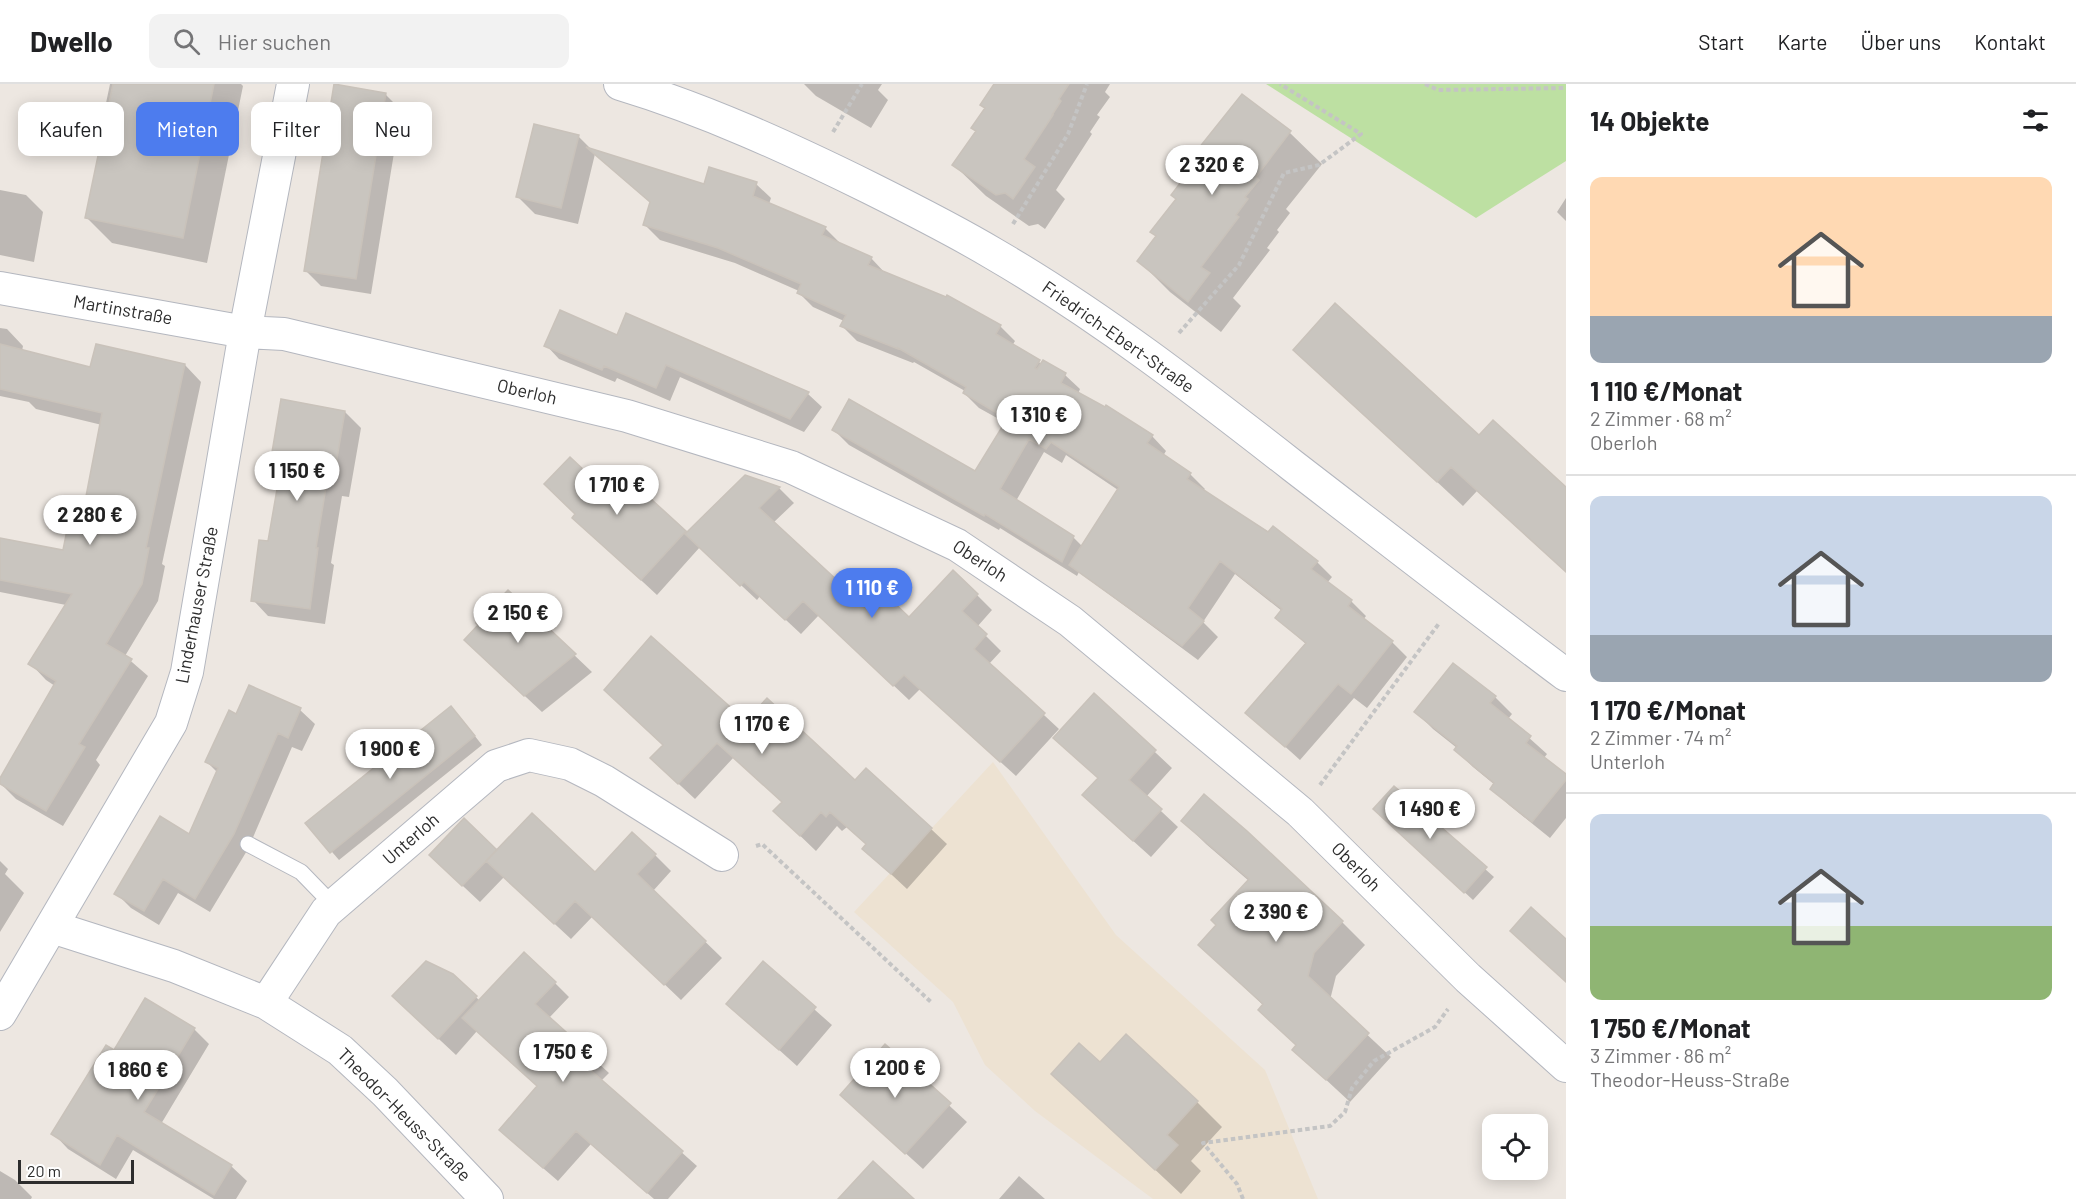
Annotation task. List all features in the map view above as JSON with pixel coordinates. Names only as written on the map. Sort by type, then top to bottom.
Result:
[{"type":"street","name":"Linderhauser Straße","points":[[0,1014],[171,723],[187,672],[245,332],[293,84]]},
{"type":"street","name":"Friedrich-Ebert-Straße","points":[[620,84],[669,100],[748,131],[920,213],[995,254],[1154,360],[1566,675]]},
{"type":"street","name":"Martinstraße","points":[[0,288],[245,332]]},
{"type":"street","name":"Oberloh","points":[[245,332],[284,334],[627,416],[791,467],[957,545],[1070,621],[1300,812],[1468,978],[1566,1065]]},
{"type":"street","name":"Unterloh","points":[[266,1003],[326,912],[333,905],[496,766],[529,755],[570,764],[604,781],[722,855]]},
{"type":"street","name":"Theodor-Heuss-Straße","points":[[52,927],[174,966],[266,1003],[340,1050],[385,1092],[487,1199]]},
{"type":"lane","points":[[248,844],[301,872],[333,905]]},
{"type":"path","points":[[816,162],[862,84]]},
{"type":"path","points":[[995,254],[1068,134],[1087,84]]},
{"type":"path","points":[[1154,360],[1239,265],[1284,173],[1319,165],[1361,134],[1280,84]]},
{"type":"path","points":[[1425,84],[1438,90],[1566,88]]},
{"type":"path","points":[[1300,812],[1459,595]]},
{"type":"path","points":[[722,855],[762,844],[932,1003]]},
{"type":"path","points":[[1243,1199],[1237,1184],[1203,1143],[1330,1126],[1345,1112],[1352,1089],[1374,1061],[1435,1027],[1468,978]]},
{"type":"shaded area","points":[[993,762],[1116,935],[1265,1070],[1318,1199],[1153,1199],[1035,1111],[985,1065],[953,1002],[854,912]]},
{"type":"green space","points":[[1266,84],[1566,84],[1566,161],[1476,218]]},
{"type":"building","points":[[113,84],[214,84],[210,102],[136,102],[136,156],[200,156],[183,238],[85,218],[98,156],[124,156],[124,102],[109,102]]},
{"type":"building","points":[[334,84],[386,93],[385,102],[353,102],[353,156],[376,156],[356,279],[304,271],[322,156],[341,156],[341,102],[331,102]]},
{"type":"building","points":[[994,84],[1069,84],[1059,99],[1061,101],[1053,115],[1024,159],[1035,167],[1013,199],[1005,193],[996,195],[952,165],[976,131],[971,128],[985,108],[980,105]]},
{"type":"building","points":[[1242,94],[1291,131],[1256,177],[1259,180],[1245,197],[1248,199],[1236,215],[1239,217],[1201,267],[1210,273],[1188,302],[1137,261],[1156,236],[1150,232],[1176,199],[1171,195],[1200,157],[1195,153]]},
{"type":"building","points":[[534,124],[579,135],[561,208],[516,197]]},
{"type":"building","points":[[586,147],[704,184],[709,167],[757,182],[753,196],[826,227],[822,235],[872,257],[868,265],[946,297],[947,295],[1001,325],[996,334],[1040,360],[1035,368],[1037,369],[1043,360],[1066,373],[1061,383],[1105,407],[1106,405],[1153,435],[1147,443],[1191,473],[1187,479],[1268,532],[1273,526],[1318,561],[1311,569],[1352,600],[1348,606],[1393,641],[1351,694],[1338,684],[1285,747],[1245,713],[1306,643],[1275,618],[1282,609],[1220,561],[1188,608],[1204,621],[1182,646],[1069,565],[1119,487],[1051,442],[1046,449],[1029,439],[1000,489],[1074,536],[1062,562],[985,514],[984,516],[832,430],[849,399],[975,471],[1007,419],[963,393],[966,387],[898,348],[840,326],[846,315],[797,293],[801,284],[718,248],[643,225],[650,202]]},
{"type":"building","points":[[1335,303],[1479,435],[1493,420],[1566,487],[1566,572],[1451,467],[1437,482],[1293,350]]},
{"type":"building","points":[[560,310],[617,335],[626,313],[809,392],[790,419],[666,365],[656,388],[604,366],[602,370],[544,346]]},
{"type":"building","points":[[0,344],[90,367],[96,344],[185,364],[146,548],[149,548],[142,584],[106,644],[132,659],[79,744],[85,747],[46,811],[0,784],[0,778],[56,681],[28,664],[72,594],[0,580],[0,538],[63,550],[71,510],[83,512],[102,413],[0,389]]},
{"type":"building","points":[[281,399],[345,411],[333,482],[327,481],[316,548],[318,548],[310,609],[251,601],[259,540],[268,541],[280,472],[269,470]]},
{"type":"building","points":[[570,457],[601,486],[617,468],[686,531],[641,580],[572,518],[575,514],[544,484]]},
{"type":"building","points":[[745,475],[780,487],[759,508],[852,594],[868,578],[909,617],[953,570],[978,594],[962,611],[987,634],[974,649],[1045,713],[1000,762],[904,675],[893,686],[803,601],[785,620],[744,582],[740,586],[685,534]]},
{"type":"building","points":[[508,590],[576,654],[524,696],[464,640],[478,625],[476,623]]},
{"type":"building","points":[[651,636],[746,721],[767,698],[855,780],[866,768],[932,828],[891,874],[862,849],[866,844],[830,812],[826,817],[821,812],[800,836],[773,811],[782,802],[717,743],[678,784],[650,758],[663,745],[604,690]]},
{"type":"building","points":[[1453,663],[1496,696],[1490,703],[1531,736],[1526,743],[1566,774],[1566,780],[1532,822],[1490,789],[1494,783],[1454,750],[1457,746],[1414,712]]},
{"type":"building","points":[[249,685],[301,708],[288,738],[278,733],[234,834],[195,899],[163,879],[144,911],[114,894],[160,816],[189,834],[218,768],[205,762],[229,710],[236,714]]},
{"type":"building","points":[[1094,693],[1156,750],[1129,780],[1162,809],[1133,841],[1082,795],[1098,778],[1053,738]]},
{"type":"building","points":[[451,706],[475,736],[330,853],[305,823]]},
{"type":"building","points":[[1394,786],[1487,867],[1464,893],[1373,809]]},
{"type":"building","points":[[1204,794],[1343,921],[1314,953],[1308,976],[1369,1033],[1326,1080],[1292,1050],[1296,1045],[1258,1010],[1263,1004],[1198,945],[1216,925],[1211,920],[1249,879],[1181,821]]},
{"type":"building","points":[[532,813],[595,872],[632,832],[656,854],[637,874],[706,941],[664,985],[575,901],[554,924],[486,861]]},
{"type":"building","points":[[464,818],[497,850],[462,886],[429,855]]},
{"type":"building","points":[[1531,907],[1566,939],[1566,982],[1510,931]]},
{"type":"building","points":[[524,952],[556,982],[535,1004],[595,1058],[587,1067],[683,1151],[647,1193],[576,1131],[543,1168],[499,1130],[537,1086],[462,1018]]},
{"type":"building","points":[[426,961],[453,974],[477,996],[438,1039],[392,996]]},
{"type":"building","points":[[763,961],[816,1007],[779,1050],[726,1004]]},
{"type":"building","points":[[145,998],[195,1028],[144,1112],[232,1165],[214,1195],[117,1135],[100,1165],[51,1134],[106,1045],[114,1050]]},
{"type":"building","points":[[1126,1034],[1198,1101],[1167,1135],[1178,1145],[1155,1170],[1051,1074],[1079,1043],[1100,1062]]},
{"type":"building","points":[[885,1044],[951,1103],[905,1154],[840,1095]]},
{"type":"building","points":[[873,1161],[914,1199],[838,1199]]}]
